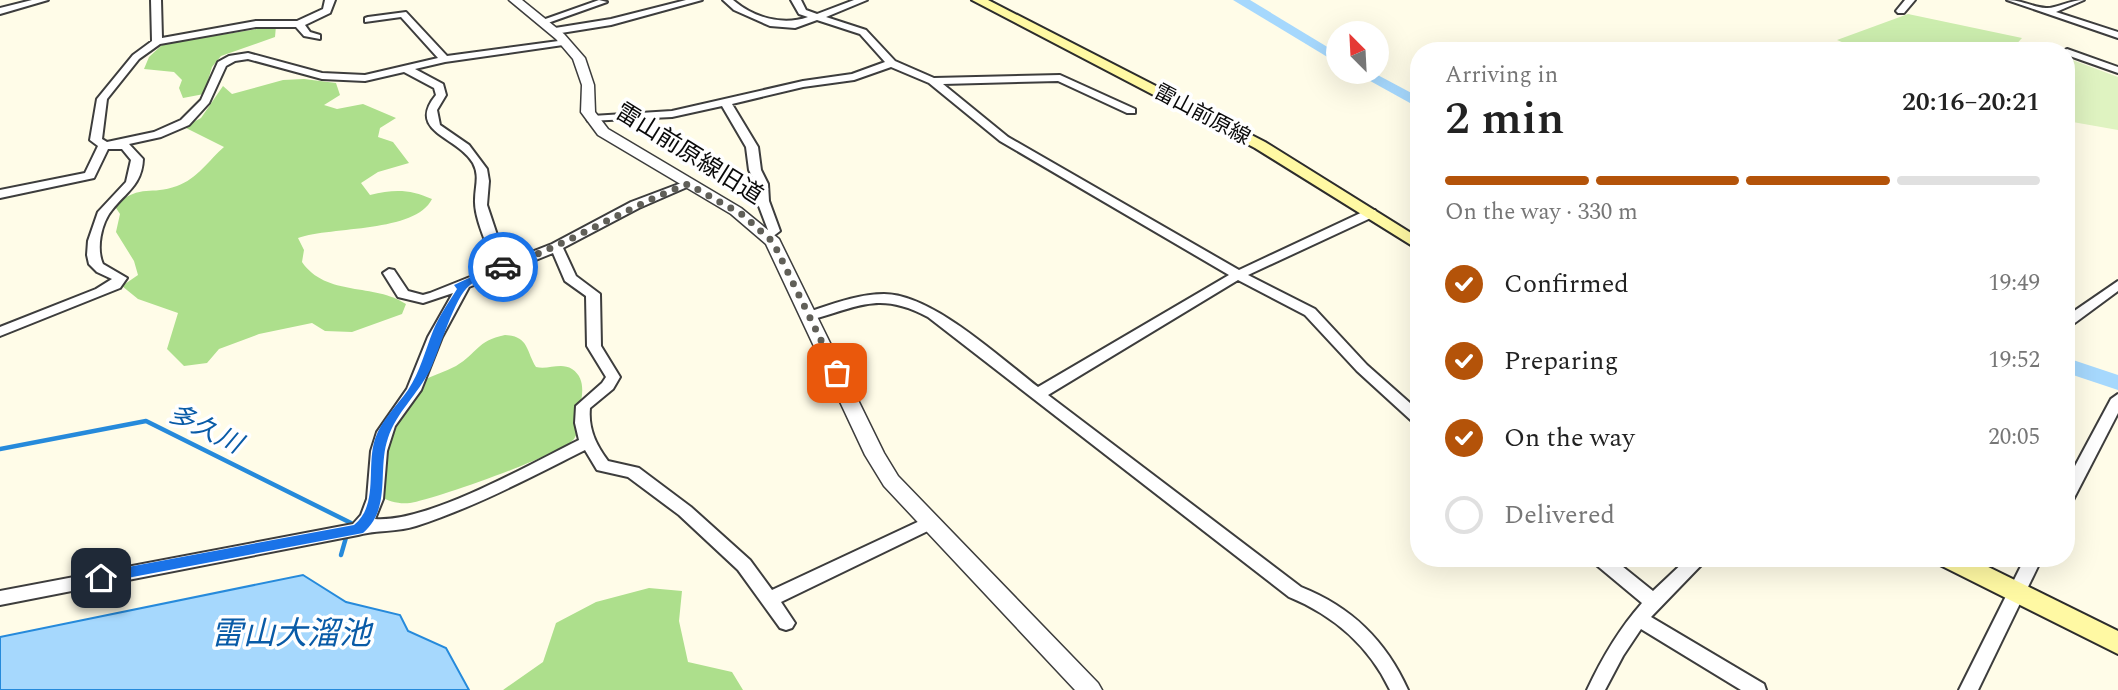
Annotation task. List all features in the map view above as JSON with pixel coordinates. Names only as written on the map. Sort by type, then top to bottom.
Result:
[{"type":"main road","name":"雷山前原線","points":[[978,0],[1260,145],[1410,239]]},
{"type":"main road","points":[[1966,567],[2118,643]]},
{"type":"street","points":[[0,11],[43,0]]},
{"type":"street","points":[[156,0],[157,43]]},
{"type":"street","points":[[0,332],[101,292],[115,285],[120,278],[99,268],[94,260],[94,248],[105,210],[130,187],[137,164],[130,149],[96,140],[102,99],[136,57],[157,43],[256,24],[299,24],[327,11],[330,0]]},
{"type":"street","name":"雷山前原線旧道","points":[[515,0],[554,31],[582,65],[588,85],[586,106],[592,119],[614,140],[736,211],[768,236],[778,250],[875,455],[891,481],[1090,690]]},
{"type":"street","points":[[0,194],[90,176],[111,144],[159,132],[192,119],[207,103],[222,64],[236,57],[248,56],[305,73],[337,78],[375,77],[554,31],[611,22],[697,0]]},
{"type":"street","points":[[728,0],[737,8],[773,24],[795,25],[862,0]]},
{"type":"street","points":[[796,0],[802,12],[863,32],[891,63],[933,81],[1004,139],[1238,275],[1310,312],[1363,368],[1410,411]]},
{"type":"street","points":[[1901,11],[1910,0]]},
{"type":"street","points":[[2012,0],[2118,35]]},
{"type":"street","points":[[2048,12],[2079,0]]},
{"type":"street","points":[[554,31],[588,2],[602,2]]},
{"type":"street","points":[[368,20],[403,14],[446,59]]},
{"type":"street","points":[[2098,28],[2118,20]]},
{"type":"street","points":[[299,24],[307,34],[317,37]]},
{"type":"street","points":[[2075,55],[2118,70]]},
{"type":"street","points":[[592,119],[672,114],[803,84],[854,76],[891,63]]},
{"type":"street","points":[[405,68],[439,86],[441,95],[431,109],[435,127],[449,134],[478,162],[483,175],[480,202],[488,234],[512,280],[509,290]]},
{"type":"street","points":[[933,81],[1060,78],[1131,111]]},
{"type":"street","points":[[726,103],[751,147],[755,170],[762,184],[763,201],[774,231],[768,236]]},
{"type":"street","points":[[389,273],[403,294],[412,298],[435,296],[556,247],[635,205],[688,184]]},
{"type":"street","points":[[1038,394],[1238,275],[1371,213]]},
{"type":"street","points":[[556,247],[570,278],[593,294],[594,346],[613,377],[608,386],[583,406],[581,417],[586,443],[603,466],[633,472],[685,511],[744,565],[786,623]]},
{"type":"street","points":[[354,529],[375,504],[377,456],[382,437],[389,422],[412,393],[426,368],[439,328],[463,288],[459,285]]},
{"type":"street","points":[[2075,316],[2118,285]]},
{"type":"street","points":[[810,316],[888,296],[909,302],[933,314],[1295,592],[1322,601],[1365,639],[1390,667],[1399,690]]},
{"type":"street","points":[[2075,481],[2118,399]]},
{"type":"street","points":[[0,598],[354,529],[382,529],[442,511],[586,443]]},
{"type":"street","points":[[769,600],[930,523]]},
{"type":"street","points":[[1611,567],[1652,601]]},
{"type":"street","points":[[1596,690],[1613,652],[1638,618],[1652,601],[1690,567]]},
{"type":"street","points":[[1968,690],[2029,567]]},
{"type":"street","points":[[1638,618],[1757,690]]},
{"type":"green space","points":[[1908,14],[2022,38],[2018,42],[1837,40]]},
{"type":"green space","points":[[276,26],[275,37],[221,56],[212,67],[204,94],[183,98],[179,88],[182,80],[174,72],[144,69],[149,57],[163,44]]},
{"type":"green space","points":[[2075,61],[2118,77],[2118,130],[2075,122]]},
{"type":"green space","points":[[304,79],[336,83],[340,95],[324,105],[337,109],[363,104],[396,118],[380,128],[378,137],[393,142],[409,163],[378,172],[361,183],[370,195],[402,191],[432,199],[423,210],[409,218],[372,227],[298,238],[304,250],[302,262],[312,273],[324,280],[394,298],[406,304],[402,314],[352,332],[325,331],[312,323],[259,334],[219,349],[207,363],[184,366],[167,349],[178,313],[138,299],[122,286],[138,275],[134,261],[116,232],[120,214],[114,205],[132,194],[168,189],[184,183],[224,147],[184,127],[201,118],[223,86],[232,94],[283,80]]},
{"type":"green space","points":[[505,335],[523,341],[536,367],[568,367],[579,376],[582,393],[579,426],[574,439],[565,446],[523,465],[423,500],[402,503],[380,496],[384,431],[395,404],[422,381],[456,366],[483,344]]},
{"type":"green space","points":[[649,588],[682,591],[679,621],[688,662],[732,672],[743,690],[503,690],[543,662],[556,623],[596,602]]},
{"type":"water","name":"雷山大溜池","points":[[303,575],[346,602],[400,615],[408,631],[446,648],[469,690],[0,690],[0,637]]},
{"type":"waterway","points":[[1240,0],[1326,52]]},
{"type":"waterway","points":[[1383,84],[1410,98]]},
{"type":"waterway","points":[[2075,368],[2118,383]]},
{"type":"waterway","name":"多久川","points":[[0,449],[146,421],[351,523],[350,526]]},
{"type":"waterway","name":"多久川","points":[[341,555],[347,534]]},
{"type":"way so far","points":[[503,267],[556,247],[635,205],[688,184],[743,215],[773,242],[837,373]]},
{"type":"route","points":[[101,578],[358,529],[366,523],[375,504],[377,456],[382,437],[396,411],[412,393],[426,368],[439,328],[463,288],[459,285],[503,267]]}]
